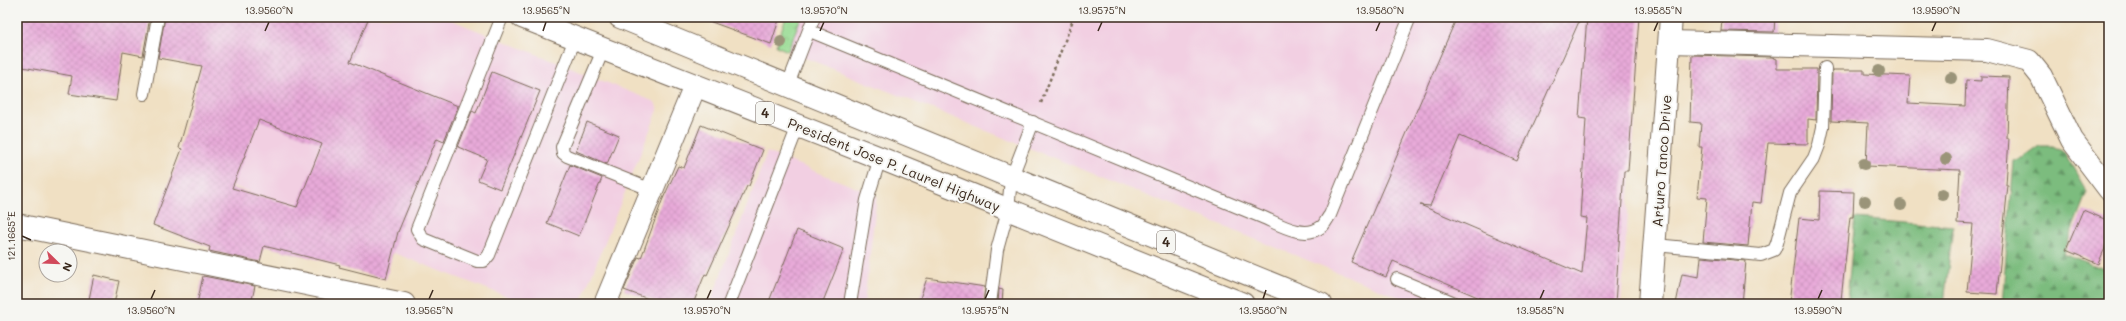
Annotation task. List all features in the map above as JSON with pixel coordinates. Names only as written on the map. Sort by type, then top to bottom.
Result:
[{"type":"main road","name":"President Jose P. Laurel Highway","points":[[522,17],[880,158],[1243,304]]},
{"type":"main road","name":"4","points":[[620,17],[787,87],[1321,304]]},
{"type":"main road","name":"Arturo Tanco Drive","points":[[1650,304],[1656,245],[1671,17]]},
{"type":"main road","points":[[1670,42],[1987,50],[2029,61],[2041,76],[2072,140],[2105,186],[2109,188]]},
{"type":"main road","points":[[605,304],[695,86]]},
{"type":"main road","points":[[17,225],[404,304]]},
{"type":"lane","points":[[144,94],[158,17]]},
{"type":"lane","points":[[502,17],[418,225],[418,233],[423,239],[477,261],[487,258],[575,39]]},
{"type":"lane","points":[[787,87],[810,31],[814,17]]},
{"type":"lane","points":[[810,31],[1262,217],[1297,231],[1309,233],[1322,227],[1330,214],[1410,17]]},
{"type":"lane","points":[[603,50],[562,146],[563,153],[567,156],[652,190]]},
{"type":"lane","points":[[1656,245],[1761,255],[1774,250],[1790,193],[1814,158],[1819,145],[1823,127],[1825,68]]},
{"type":"lane","points":[[990,304],[996,250],[1008,210],[1011,178],[1034,122]]},
{"type":"lane","points":[[729,304],[798,126]]},
{"type":"lane","points":[[850,304],[867,200],[880,158]]},
{"type":"lane","points":[[1396,279],[1457,304]]},
{"type":"path","points":[[1040,105],[1074,17]]},
{"type":"shaded area","points":[[215,17],[444,17],[655,102],[658,110],[580,304],[526,304],[316,223],[294,208],[233,186],[237,175],[178,153]]},
{"type":"shaded area","points":[[786,17],[1643,17],[1621,304],[1416,304],[776,46]]},
{"type":"shaded area","points":[[767,152],[877,196],[864,304],[710,304]]},
{"type":"green space","points":[[786,17],[801,17],[788,51],[776,46]]},
{"type":"green space","points":[[2039,146],[2053,146],[2064,152],[2087,192],[2063,253],[2109,271],[2109,304],[2002,304],[2014,161],[2024,157]]},
{"type":"green space","points":[[1855,218],[1953,226],[1944,304],[1887,304],[1847,300]]},
{"type":"building","points":[[17,17],[150,17],[143,56],[123,52],[116,101],[69,94],[72,76],[17,66]]},
{"type":"building","points":[[165,17],[369,17],[350,62],[458,106],[444,141],[437,138],[398,232],[386,279],[339,267],[340,265],[264,246],[260,262],[209,251],[210,247],[153,225],[182,149],[179,148],[202,66],[158,58]],"holes":[[[259,120],[322,144],[297,207],[232,188]]]},
{"type":"building","points":[[707,17],[780,17],[771,44],[706,20]]},
{"type":"building","points":[[1457,17],[1581,17],[1517,161],[1460,136],[1430,206],[1420,205],[1582,274],[1587,218],[1580,217],[1586,119],[1579,118],[1587,17],[1639,17],[1628,171],[1624,171],[1615,304],[1494,304],[1393,261],[1386,277],[1351,262]]},
{"type":"building","points":[[1722,17],[1775,17],[1774,32],[1721,31]]},
{"type":"building","points":[[1692,55],[1772,57],[1777,59],[1777,69],[1817,69],[1816,120],[1808,119],[1808,144],[1768,143],[1761,203],[1752,202],[1748,246],[1703,242],[1707,198],[1697,197],[1702,147],[1699,147],[1701,123],[1690,122]]},
{"type":"building","points":[[1832,70],[1864,70],[1864,74],[1910,76],[1908,103],[1965,106],[1966,80],[1981,81],[1981,76],[2009,77],[2007,138],[2009,138],[2006,185],[2008,185],[1997,294],[1967,292],[1973,224],[1957,223],[1960,170],[1866,166],[1868,123],[1831,121]]},
{"type":"building","points":[[492,72],[540,91],[500,189],[478,180],[487,159],[458,147],[472,111],[476,113]]},
{"type":"building","points":[[587,122],[619,135],[607,164],[576,151]]},
{"type":"building","points":[[701,125],[763,150],[749,186],[747,186],[707,275],[705,274],[693,304],[662,304],[624,290],[638,257],[641,258],[662,201],[678,166],[684,168]]},
{"type":"building","points":[[570,165],[602,178],[579,236],[547,223]]},
{"type":"building","points":[[1820,191],[1854,192],[1853,217],[1850,217],[1841,300],[1820,297],[1819,304],[1789,304],[1799,218],[1819,220]]},
{"type":"building","points":[[2083,210],[2109,221],[2109,239],[2098,264],[2066,250]]},
{"type":"building","points":[[797,230],[844,249],[822,304],[768,304]]},
{"type":"building","points":[[1701,257],[1746,261],[1742,304],[1676,304],[1682,274],[1699,277]]},
{"type":"building","points":[[94,275],[119,281],[114,304],[88,304]]},
{"type":"building","points":[[203,276],[255,286],[251,304],[197,304]]},
{"type":"building","points":[[927,278],[985,287],[983,304],[918,304]]},
{"type":"building","points":[[999,289],[1003,290],[1002,304],[998,304]]}]
